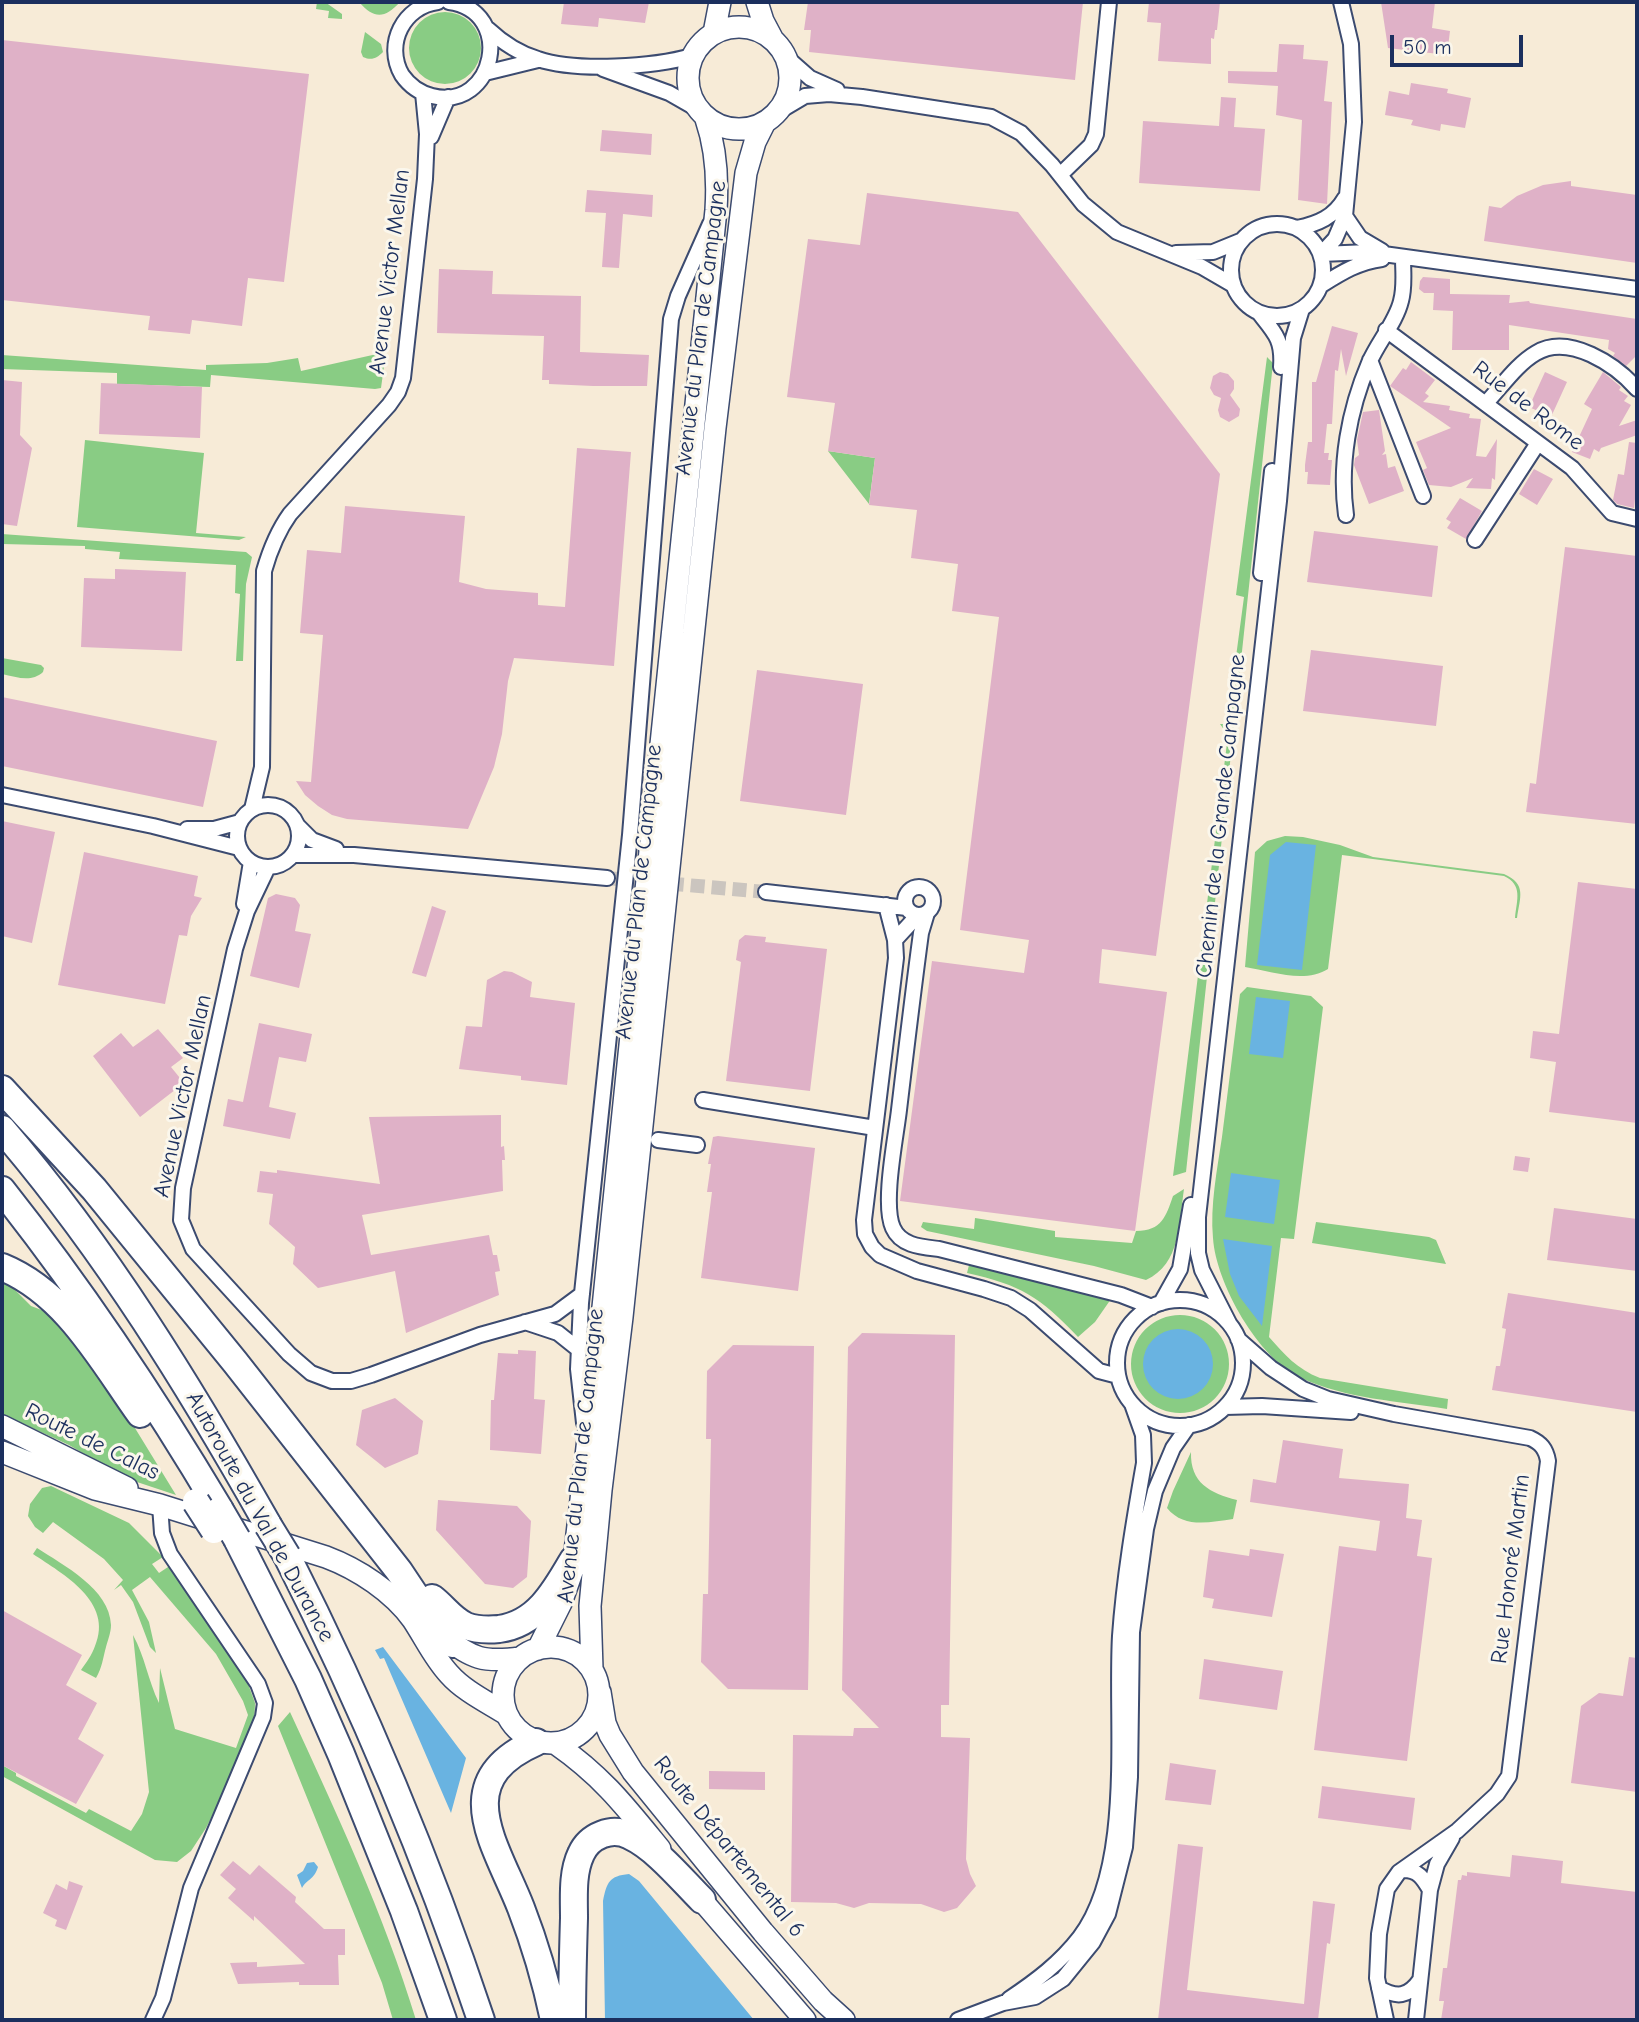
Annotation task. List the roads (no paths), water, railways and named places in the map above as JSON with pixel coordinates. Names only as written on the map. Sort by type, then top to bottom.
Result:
[{"type":"highway","points":[[2,1089],[94,1189],[235,1362],[453,1644]]},
{"type":"highway","name":"Autoroute du Val de Durance","points":[[2,1129],[116,1277],[178,1370],[287,1556],[344,1672],[410,1827],[458,1951],[481,2020]]},
{"type":"highway","name":"Autoroute du Val de Durance","points":[[2,1190],[115,1346],[189,1457],[217,1520],[303,1667],[404,1912],[443,2020]]},
{"type":"highway","points":[[2,1267],[36,1286],[66,1313],[217,1520]]},
{"type":"highway","points":[[399,1571],[459,1622],[486,1630],[510,1627],[531,1618],[561,1582],[573,1560]]},
{"type":"highway","points":[[546,1743],[516,1750],[494,1771],[488,1783],[484,1807],[490,1838],[520,1903],[535,1945],[554,2020]]},
{"type":"highway","points":[[572,2020],[575,1880],[580,1856],[586,1846],[601,1835],[611,1832],[631,1836],[653,1852],[702,1900]]},
{"type":"main road","points":[[714,33],[720,2]]},
{"type":"main road","points":[[757,2],[763,21],[779,48],[790,79],[785,102],[771,118],[740,130],[728,129],[702,114],[691,97],[687,83],[692,56],[704,40],[714,33],[738,27],[763,33],[779,48]]},
{"type":"main road","name":"Avenue du Plan de Campagne","points":[[529,1653],[567,1590],[587,1447],[716,210],[714,141],[702,114]]},
{"type":"main road","name":"Avenue du Plan de Campagne","points":[[592,1669],[590,1606],[601,1490],[622,1317],[716,415],[746,173],[755,142],[771,118]]},
{"type":"main road","name":"Route de Calas","points":[[2,1426],[160,1505]]},
{"type":"main road","name":"Route de Calas","points":[[2,1452],[95,1489],[160,1505],[335,1560],[382,1588],[412,1618],[450,1675],[506,1714]]},
{"type":"main road","name":"Route de Calas","points":[[412,1618],[479,1659],[495,1661],[529,1653]]},
{"type":"main road","points":[[546,1743],[574,1739],[588,1727],[598,1710],[600,1692],[592,1669],[578,1654],[558,1647],[529,1653],[508,1674],[503,1694],[506,1714],[518,1731],[584,1763],[610,1788],[805,2020]]},
{"type":"main road","name":"Route Départemental 6","points":[[600,1692],[605,1723],[633,1772],[763,1932],[823,2001],[844,2020]]},
{"type":"street","points":[[438,2],[422,6],[406,19],[397,37],[395,50],[403,76],[412,86],[423,93],[448,97],[463,93],[475,85],[485,73],[491,58],[491,43],[479,16],[467,5],[449,2]]},
{"type":"street","points":[[1060,175],[1091,145],[1096,134],[1109,2]]},
{"type":"street","points":[[1321,254],[1335,239],[1345,216],[1355,112],[1351,44],[1341,2]]},
{"type":"street","points":[[486,28],[502,43],[539,60]]},
{"type":"street","points":[[779,48],[817,82],[862,97]]},
{"type":"street","points":[[485,73],[539,60],[595,66],[661,64],[692,56]]},
{"type":"street","points":[[595,66],[669,93],[702,114]]},
{"type":"street","name":"Avenue Victor Mellan","points":[[252,809],[262,767],[264,571],[279,530],[398,392],[403,378],[426,155],[423,93]]},
{"type":"street","points":[[771,118],[797,99],[813,94],[862,97],[991,117],[1021,133],[1096,217],[1117,232],[1202,267],[1233,285]]},
{"type":"street","name":"Avenue Victor Mellan","points":[[426,155],[433,130],[448,97]]},
{"type":"street","points":[[1164,251],[1213,251],[1242,240],[1262,226],[1311,226],[1330,216],[1346,197]]},
{"type":"street","points":[[587,1447],[579,1384],[578,1349],[582,1294],[630,835],[671,319],[678,296],[716,210]]},
{"type":"street","points":[[1345,216],[1365,242],[1399,257]]},
{"type":"street","points":[[1242,240],[1231,262],[1233,285],[1239,297],[1259,313],[1288,315],[1302,309],[1313,299],[1323,274],[1321,254],[1313,241],[1297,228]]},
{"type":"street","points":[[1321,254],[1369,252],[1637,289]]},
{"type":"street","points":[[1320,286],[1363,262],[1399,257]]},
{"type":"street","points":[[1346,515],[1343,482],[1347,442],[1359,389],[1370,360],[1401,302],[1399,257]]},
{"type":"street","name":"Chemin de la Grande Campagne","points":[[1229,1323],[1202,1270],[1198,1253],[1198,1217],[1279,501],[1293,338],[1302,309]]},
{"type":"street","name":"Chemin de la Grande Campagne","points":[[1157,1305],[1180,1269],[1190,1216],[1236,818],[1275,439],[1281,345],[1259,313]]},
{"type":"street","name":"Rue de Rome","points":[[1386,330],[1581,477],[1612,513],[1637,519]]},
{"type":"street","points":[[1486,403],[1527,359],[1540,350],[1554,347],[1572,348],[1593,356],[1618,372],[1637,389]]},
{"type":"street","points":[[1370,360],[1423,496]]},
{"type":"street","points":[[1475,540],[1538,443]]},
{"type":"street","name":"Avenue Victor Mellan","points":[[262,767],[270,793],[278,806]]},
{"type":"street","points":[[2,795],[153,826],[239,848]]},
{"type":"street","points":[[153,826],[214,830],[240,822],[252,809],[269,804],[278,806],[293,817],[305,835],[318,844],[354,855]]},
{"type":"street","points":[[240,822],[237,838],[239,848],[251,862],[268,867],[285,862],[293,855],[299,841],[297,825]]},
{"type":"street","points":[[293,855],[354,855],[607,878]]},
{"type":"street","name":"Avenue Victor Mellan","points":[[251,862],[240,933],[183,1188],[181,1220],[193,1249],[289,1354],[311,1373],[332,1381],[361,1378],[480,1335],[555,1314],[582,1294]]},
{"type":"street","name":"Avenue Victor Mellan","points":[[240,933],[253,895],[268,867]]},
{"type":"street","points":[[766,892],[915,908]]},
{"type":"street","points":[[886,905],[895,940],[896,958],[864,1220],[865,1234],[880,1255],[907,1267],[1011,1298],[1030,1310],[1099,1371],[1118,1376]]},
{"type":"street","points":[[915,908],[921,933],[888,1205],[893,1228],[905,1242],[919,1247],[939,1249],[1157,1305]]},
{"type":"street","points":[[895,940],[915,908]]},
{"type":"street","points":[[703,1100],[876,1128]]},
{"type":"street","points":[[658,1140],[697,1145]]},
{"type":"street","points":[[1003,2003],[1054,1967],[1081,1936],[1096,1910],[1113,1848],[1118,1779],[1120,1636],[1144,1463],[1143,1435],[1118,1376],[1120,1343],[1127,1328],[1138,1316],[1157,1305],[1180,1300],[1198,1303],[1215,1311],[1229,1323],[1238,1339],[1243,1357],[1242,1375],[1236,1392],[1225,1407],[1208,1419],[1189,1425],[1168,1425],[1148,1418],[1132,1404]]},
{"type":"street","points":[[524,1321],[558,1333],[578,1349]]},
{"type":"street","name":"Rue Honoré Martin","points":[[1238,1339],[1271,1368],[1303,1389],[1328,1399],[1394,1414],[1530,1438],[1543,1447],[1548,1461],[1508,1776],[1497,1794],[1457,1831],[1392,1879],[1384,1901],[1377,1978],[1386,2020]]},
{"type":"street","name":"Rue Honoré Martin","points":[[1225,1407],[1262,1406],[1394,1414]]},
{"type":"street","points":[[960,2020],[1003,2003],[1035,1997],[1063,1979],[1093,1942],[1108,1914],[1125,1847],[1130,1777],[1132,1632],[1146,1529],[1155,1491],[1173,1448],[1189,1425]]},
{"type":"street","points":[[153,2020],[163,1998],[191,1888],[263,1717],[265,1703],[258,1684],[170,1555],[162,1533],[160,1505]]},
{"type":"street","name":"Rue Honoré Martin","points":[[1416,2020],[1430,1889],[1437,1864],[1457,1831]]},
{"type":"street","points":[[1404,1870],[1417,1872],[1430,1889]]},
{"type":"street","points":[[1379,1987],[1399,1996],[1413,1990],[1420,1980]]},
{"type":"water","points":[[1286,842],[1316,845],[1302,970],[1257,965],[1270,855]]},
{"type":"water","points":[[1256,997],[1290,1001],[1283,1058],[1249,1054]]},
{"type":"water","points":[[1231,1173],[1280,1180],[1274,1224],[1225,1217]]},
{"type":"water","points":[[1223,1239],[1272,1246],[1262,1326],[1239,1296],[1230,1274]]},
{"type":"water","points":[[1178,1329],[1203,1339],[1213,1364],[1203,1389],[1178,1399],[1153,1389],[1143,1364],[1153,1339]]},
{"type":"water","points":[[383,1647],[466,1758],[451,1813],[384,1658],[380,1659],[375,1650]]},
{"type":"water","points":[[314,1862],[318,1867],[302,1888],[297,1875],[307,1863]]},
{"type":"water","points":[[629,1874],[639,1881],[754,2020],[605,2020],[603,1901],[610,1881],[617,1876]]},
{"type":"tunnel","points":[[607,878],[766,892]]}]
